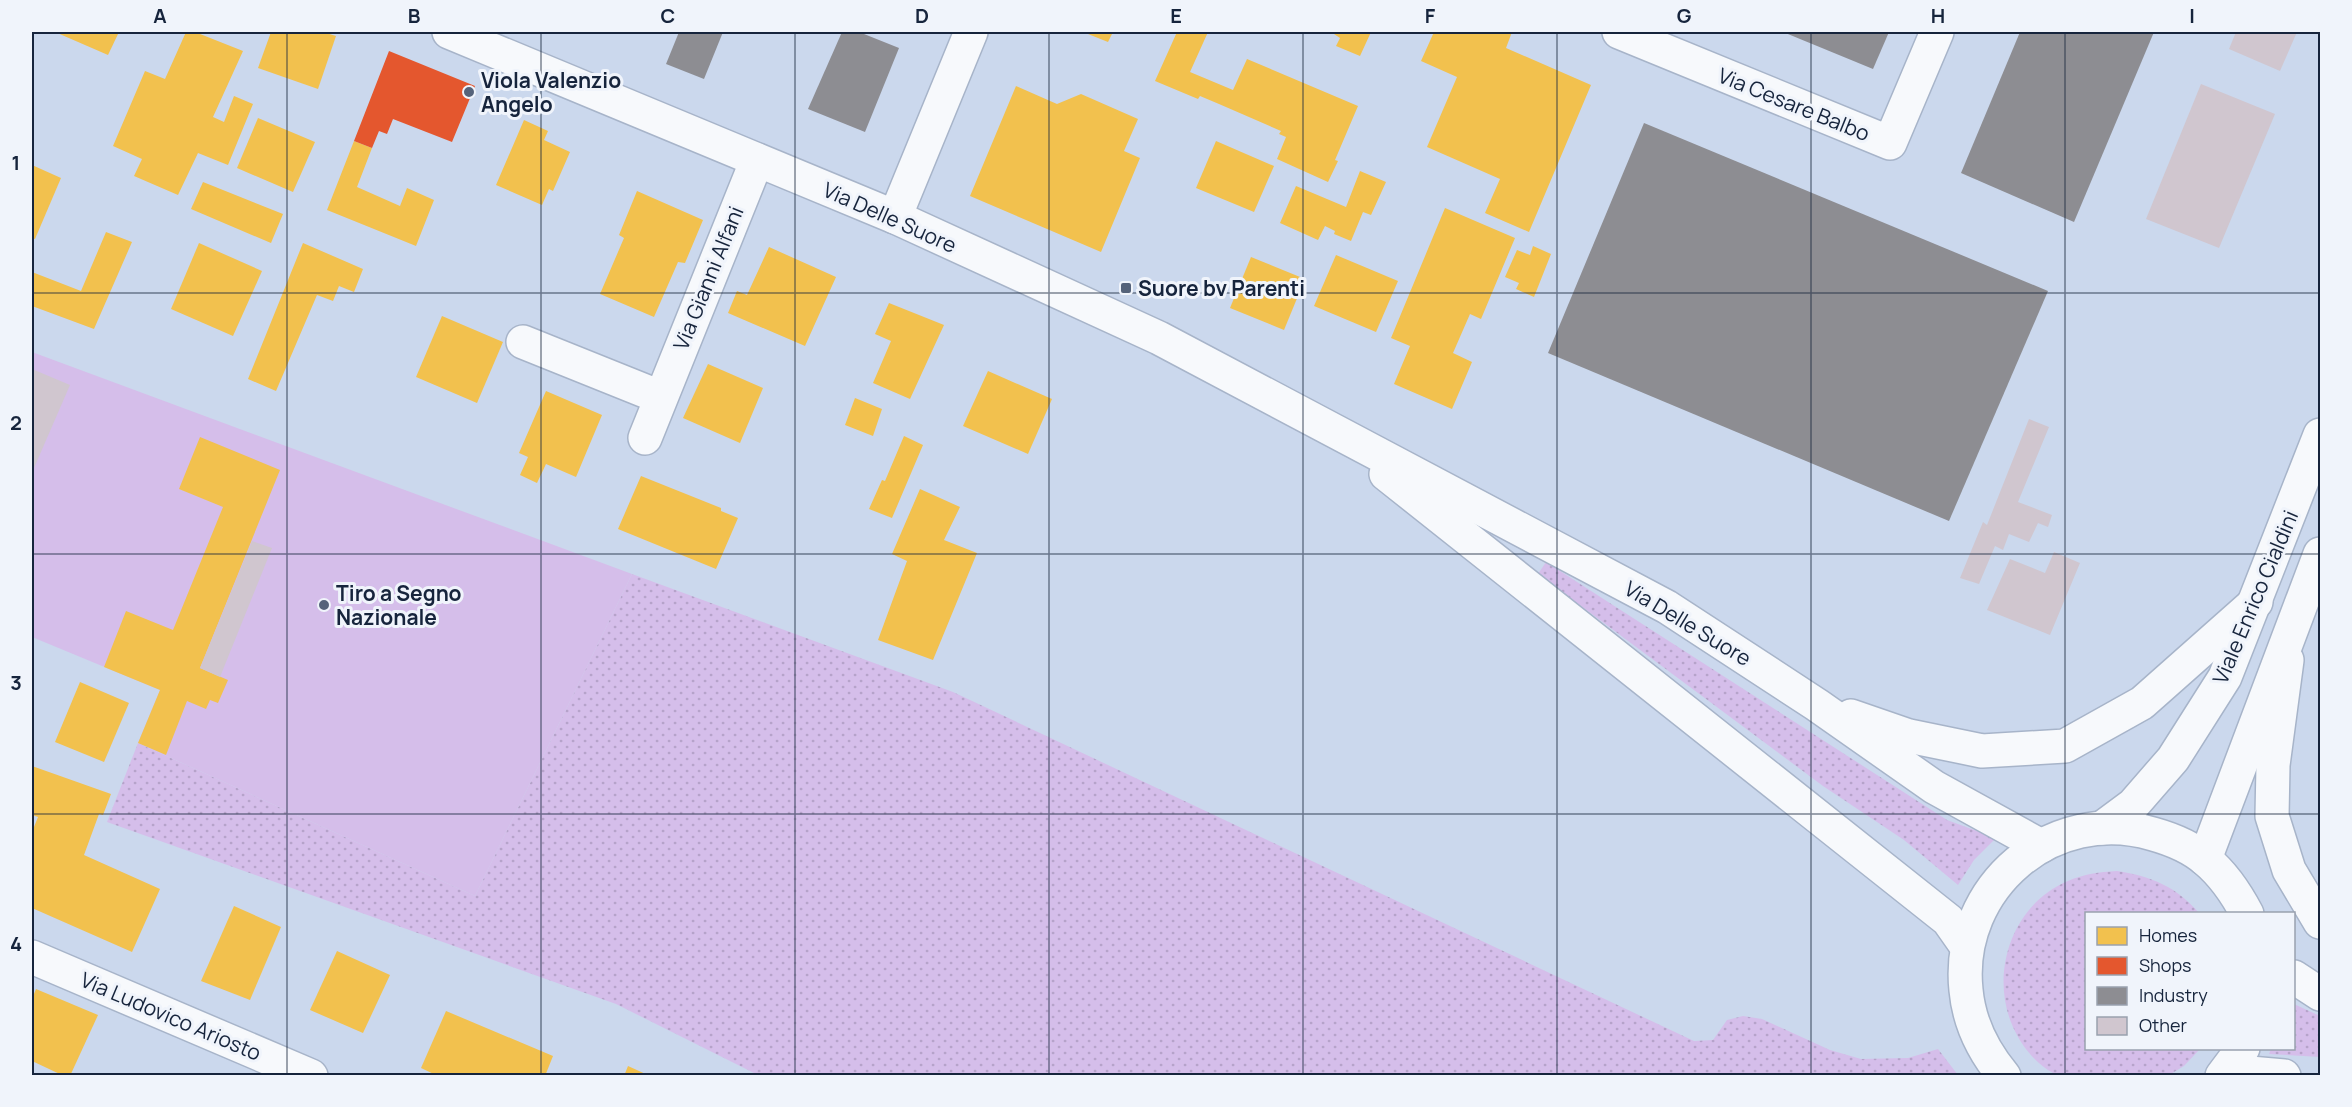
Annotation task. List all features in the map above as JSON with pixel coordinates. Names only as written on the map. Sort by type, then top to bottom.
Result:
[{"type":"street","name":"Via Delle Suore","points":[[449,32],[895,217],[1159,338],[1667,607],[1817,705],[1934,787],[2041,846]]},
{"type":"street","points":[[895,217],[971,32]]},
{"type":"street","name":"Via Cesare Balbo","points":[[1619,32],[1890,143],[1937,32]]},
{"type":"street","name":"Via Gianni Alfani","points":[[645,438],[757,159]]},
{"type":"street","points":[[524,342],[660,397]]},
{"type":"street","name":"Via Delle Suore","points":[[1322,423],[1948,920],[1967,947]]},
{"type":"street","name":"Viale Enrico Cialdini","points":[[2102,828],[2133,805],[2173,759],[2225,677],[2320,435]]},
{"type":"street","name":"Viale Enrico Cialdini","points":[[2205,859],[2320,554]]},
{"type":"street","points":[[1817,705],[1909,736],[1982,751],[2065,746],[2142,703],[2256,602]]},
{"type":"street","points":[[2290,636],[2273,765],[2272,816],[2289,870],[2320,922]]},
{"type":"street","points":[[2004,1076],[1991,1061],[1977,1035],[1968,1006],[1965,976],[1967,947],[1974,921],[1986,898],[2013,866],[2041,846],[2081,831],[2102,828],[2138,830],[2174,840],[2205,859],[2233,888],[2246,912]]},
{"type":"street","name":"Via Ludovico Ariosto","points":[[32,957],[311,1076]]},
{"type":"street","points":[[2295,978],[2320,994]]},
{"type":"street","points":[[2231,1065],[2284,1076]]},
{"type":"shaded area","name":"Tiro a Segno Nazionale","points":[[32,352],[632,574],[475,896],[138,743],[160,690],[32,637]]},
{"type":"shaded area","points":[[1546,562],[1947,820],[1996,838],[1974,860],[1958,885],[1904,840],[1823,786],[1538,574]]},
{"type":"shaded area","points":[[632,574],[953,692],[1694,1041],[1713,1040],[1727,1020],[1743,1016],[1762,1019],[1830,1050],[1861,1059],[1908,1058],[1938,1049],[1958,1075],[758,1075],[616,1004],[107,822],[138,743],[475,896]]},
{"type":"shaded area","points":[[2117,871],[2152,880],[2182,896],[2198,912],[2085,912],[2085,1050],[2199,1050],[2184,1066],[2169,1075],[2091,1077],[2055,1074],[2030,1054],[2013,1027],[2006,1006],[2005,964],[2010,943],[2020,923],[2032,906],[2049,892],[2068,881],[2098,873]]},
{"type":"shaded area","points":[[2295,1004],[2320,1016],[2320,1057],[2269,1054],[2271,1050],[2295,1050]]},
{"type":"building: Homes","points":[[55,32],[119,32],[108,55]]},
{"type":"building: Homes","points":[[186,32],[195,32],[243,51],[213,117],[224,122],[234,96],[253,104],[228,165],[198,153],[178,195],[134,176],[142,159],[113,146],[145,71],[165,79]]},
{"type":"building: Homes","points":[[271,32],[323,32],[336,36],[318,89],[258,68]]},
{"type":"building: Homes","points":[[1083,32],[1113,32],[1108,42]]},
{"type":"building: Homes","points":[[1177,32],[1208,32],[1190,72],[1233,90],[1247,59],[1358,106],[1328,182],[1277,159],[1286,137],[1279,134],[1281,131],[1200,96],[1198,99],[1155,81]]},
{"type":"building: Homes","points":[[1331,32],[1371,32],[1360,56],[1336,46],[1340,38]]},
{"type":"building: Homes","points":[[1434,32],[1512,32],[1506,48],[1591,85],[1529,232],[1485,213],[1500,179],[1427,147],[1457,77],[1421,61]]},
{"type":"building: Homes","points":[[1016,86],[1057,104],[1081,94],[1138,119],[1124,151],[1140,158],[1101,252],[970,196]]},
{"type":"building: Homes","points":[[258,118],[315,142],[293,192],[237,168]]},
{"type":"building: Homes","points":[[524,120],[548,131],[544,140],[570,152],[553,191],[549,189],[542,205],[496,185]]},
{"type":"building: Homes","points":[[354,141],[372,148],[357,187],[400,206],[407,188],[434,200],[416,246],[327,210]]},
{"type":"building: Homes","points":[[1216,141],[1274,166],[1254,212],[1196,188]]},
{"type":"building: Homes","points":[[32,165],[61,178],[35,239],[32,238]]},
{"type":"building: Homes","points":[[1360,171],[1386,182],[1371,215],[1363,212],[1351,241],[1334,234],[1335,231],[1325,226],[1318,240],[1280,223],[1296,186],[1346,207]]},
{"type":"building: Homes","points":[[203,182],[283,214],[271,243],[191,209]]},
{"type":"building: Homes","points":[[637,191],[703,220],[685,263],[678,262],[654,317],[600,294],[624,238],[619,235]]},
{"type":"building: Homes","points":[[1445,208],[1515,238],[1481,319],[1470,314],[1453,353],[1472,362],[1452,409],[1394,384],[1410,346],[1391,338]]},
{"type":"building: Homes","points":[[106,232],[132,242],[94,329],[32,306],[32,272],[81,291]]},
{"type":"building: Homes","points":[[199,243],[262,271],[233,336],[171,309]]},
{"type":"building: Homes","points":[[303,243],[363,269],[354,292],[339,286],[333,301],[317,295],[276,391],[248,379]]},
{"type":"building: Homes","points":[[1533,246],[1551,254],[1534,297],[1516,289],[1519,283],[1505,277],[1517,250],[1530,255]]},
{"type":"building: Homes","points":[[769,247],[836,277],[805,346],[728,313],[737,291],[747,295]]},
{"type":"building: Homes","points":[[1336,255],[1398,281],[1376,332],[1314,306]]},
{"type":"building: Homes","points":[[1251,257],[1305,279],[1284,330],[1230,308]]},
{"type":"building: Homes","points":[[889,303],[944,325],[910,399],[873,383],[891,341],[875,334]]},
{"type":"building: Homes","points":[[442,316],[503,342],[477,403],[416,377]]},
{"type":"building: Homes","points":[[708,364],[763,388],[740,443],[683,418]]},
{"type":"building: Homes","points":[[988,371],[1052,399],[1028,454],[963,426]]},
{"type":"building: Homes","points":[[546,391],[602,415],[576,477],[546,464],[537,483],[520,475],[528,457],[519,453]]},
{"type":"building: Homes","points":[[855,398],[882,409],[873,436],[845,425]]},
{"type":"building: Homes","points":[[904,436],[923,445],[892,518],[869,509],[882,480],[885,481]]},
{"type":"building: Homes","points":[[200,437],[280,470],[200,668],[228,680],[218,703],[210,700],[206,709],[187,701],[166,755],[138,743],[160,690],[104,667],[126,611],[173,630],[223,507],[179,489]]},
{"type":"building: Homes","points":[[641,476],[721,508],[721,511],[738,518],[716,569],[618,529]]},
{"type":"building: Homes","points":[[920,489],[960,507],[944,540],[977,553],[933,660],[878,640],[907,561],[892,554]]},
{"type":"building: Homes","points":[[80,682],[129,703],[104,762],[55,742]]},
{"type":"building: Homes","points":[[32,766],[111,794],[103,815],[99,814],[84,855],[160,889],[132,952],[32,908],[32,832],[38,817],[32,815]]},
{"type":"building: Homes","points":[[234,906],[281,927],[250,1000],[201,981]]},
{"type":"building: Homes","points":[[337,951],[390,975],[363,1033],[310,1010]]},
{"type":"building: Homes","points":[[36,989],[98,1015],[70,1076],[64,1076],[32,1061],[32,999]]},
{"type":"building: Homes","points":[[446,1011],[553,1056],[545,1076],[438,1076],[421,1068]]},
{"type":"building: Homes","points":[[628,1066],[650,1076],[624,1076]]},
{"type":"building: Shops","points":[[389,51],[475,86],[452,142],[393,119],[387,134],[379,131],[372,148],[354,141]]},
{"type":"building: Industry","points":[[679,32],[723,32],[704,79],[666,64]]},
{"type":"building: Industry","points":[[842,32],[859,32],[899,48],[865,132],[808,109]]},
{"type":"building: Industry","points":[[1783,32],[1889,32],[1873,69]]},
{"type":"building: Industry","points":[[2020,32],[2154,32],[2074,222],[1961,173]]},
{"type":"building: Industry","points":[[1644,123],[2048,291],[1949,521],[1548,353]]},
{"type":"building: Other","points":[[2236,32],[2297,32],[2280,71],[2229,49]]},
{"type":"building: Other","points":[[2201,84],[2275,114],[2219,248],[2146,219]]},
{"type":"building: Other","points":[[32,369],[70,385],[34,468],[32,467]]},
{"type":"building: Other","points":[[2029,419],[2049,427],[2018,502],[2052,515],[2048,527],[2038,523],[2029,542],[2009,534],[2003,550],[1995,546],[1979,584],[1960,578],[1983,522],[1987,525]]},
{"type":"building: Other","points":[[252,541],[272,548],[220,677],[200,668]]},
{"type":"building: Other","points":[[2054,552],[2080,563],[2050,635],[1987,610],[2010,559],[2045,573]]},
{"type":"place","name":"Viola Valenzio Angelo","points":[[469,92]]},
{"type":"place","name":"Suore bv Parenti","points":[[1126,288]]},
{"type":"place","name":"Tiro a Segno Nazionale","points":[[324,605]]}]
